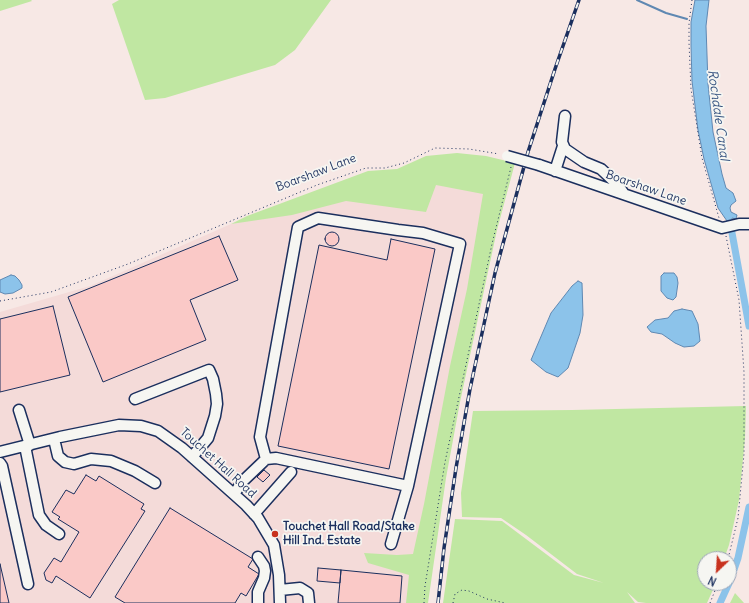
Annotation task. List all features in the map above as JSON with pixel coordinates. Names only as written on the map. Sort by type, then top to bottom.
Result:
[{"type":"street","points":[[555,171],[563,146],[565,116]]},
{"type":"street","points":[[563,146],[584,162],[601,169],[609,175],[624,194]]},
{"type":"street","name":"Boarshaw Lane","points":[[510,157],[724,228]]},
{"type":"street","points":[[266,459],[260,437],[298,227],[318,218],[423,233],[460,244],[408,486],[391,544]]},
{"type":"street","points":[[724,228],[744,224]]},
{"type":"street","points":[[135,399],[209,370],[215,387],[217,404],[215,416],[208,438],[192,457]]},
{"type":"street","points":[[19,410],[27,445],[39,515],[46,525],[59,534]]},
{"type":"street","name":"Touchet Hall Road","points":[[0,452],[119,426],[141,426],[158,430],[182,448],[234,494],[254,514],[274,545],[278,562],[280,603]]},
{"type":"street","points":[[54,439],[58,456],[64,462],[74,464],[91,459],[111,461],[135,471],[155,483]]},
{"type":"street","points":[[234,494],[244,481],[266,459],[276,458],[408,486]]},
{"type":"street","points":[[0,464],[2,466],[2,478],[28,584]]},
{"type":"street","points":[[254,514],[291,472]]},
{"type":"street","points":[[258,557],[264,566],[265,571],[258,592],[258,603]]},
{"type":"street","points":[[280,590],[300,588],[308,593],[309,603]]},
{"type":"path","points":[[692,0],[689,23],[691,89],[702,158],[724,228],[739,300],[744,372],[744,454],[738,518],[730,551]]},
{"type":"path","name":"Boarshaw Lane","points":[[0,301],[51,292],[128,264],[317,185],[366,168],[385,168],[404,163],[435,148],[469,149],[510,157]]},
{"type":"path","points":[[424,603],[425,586],[446,462],[510,157]]},
{"type":"path","points":[[453,603],[455,594],[462,590],[469,591],[487,599],[505,603]]},
{"type":"path","points":[[710,603],[715,591]]},
{"type":"shaded area","points":[[435,180],[500,197],[417,603],[0,603],[0,312],[90,286],[231,224],[343,196]]},
{"type":"green space","points":[[0,0],[31,0],[32,1],[0,11]]},
{"type":"green space","points":[[119,0],[331,0],[295,50],[275,65],[165,98],[145,100],[112,4]]},
{"type":"green space","points":[[457,153],[486,156],[515,163],[497,230],[460,402],[446,478],[428,603],[406,603],[409,575],[368,563],[364,553],[397,555],[413,554],[450,366],[467,289],[483,194],[436,185],[426,212],[346,201],[292,215],[231,224],[247,216],[368,171],[397,169],[426,156]]},
{"type":"green space","points":[[746,406],[745,438],[739,500],[729,545],[727,551],[697,551],[697,591],[712,591],[707,603],[638,602],[627,592],[635,603],[443,603],[455,519],[502,521],[574,575],[604,583],[577,574],[501,518],[462,517],[461,493],[473,411]]},
{"type":"green space","points":[[735,593],[744,603],[730,603]]},
{"type":"water","points":[[695,0],[709,0],[706,26],[708,84],[713,132],[722,174],[726,188],[733,193],[736,201],[730,208],[731,212],[737,215],[736,219],[732,218],[731,224],[727,224],[727,221],[718,208],[704,159],[698,130],[692,81],[691,46],[691,22]]},
{"type":"water","points":[[664,273],[674,273],[677,277],[678,283],[676,297],[673,300],[667,298],[661,291],[661,276]]},
{"type":"water","points":[[11,275],[15,276],[19,280],[22,288],[13,293],[5,294],[0,292],[0,280]]},
{"type":"water","points":[[578,281],[582,283],[583,315],[580,333],[568,368],[558,377],[546,372],[531,360],[551,313],[572,286]]},
{"type":"water","points":[[682,309],[692,311],[698,324],[700,341],[694,346],[684,347],[662,334],[651,332],[647,327],[655,320],[668,318],[674,311]]},
{"type":"building","points":[[329,232],[335,232],[339,236],[339,242],[335,246],[329,246],[325,242],[325,236]]},
{"type":"building","points":[[219,236],[238,280],[190,300],[206,340],[103,382],[68,297]]},
{"type":"building","points":[[391,239],[435,249],[389,469],[278,446],[319,245],[387,260]]},
{"type":"building","points":[[53,306],[70,375],[0,392],[0,319]]},
{"type":"building","points":[[264,470],[270,475],[263,482],[257,477]]},
{"type":"building","points":[[86,475],[96,481],[99,476],[144,504],[141,509],[145,511],[90,598],[56,576],[52,583],[46,580],[44,573],[54,558],[61,562],[79,532],[58,519],[60,517],[52,512],[66,490],[74,494]]},
{"type":"building","points":[[170,508],[253,559],[248,567],[259,574],[246,596],[241,593],[235,603],[125,603],[115,597]]},
{"type":"building","points":[[0,564],[9,603],[0,603]]},
{"type":"building","points":[[318,568],[341,570],[340,583],[317,581]]},
{"type":"building","points":[[341,570],[402,576],[400,603],[338,603]]},
{"type":"waterway","points":[[637,0],[666,13],[687,19]]},
{"type":"waterway","name":"Rochdale Canal","points":[[730,222],[749,326]]},
{"type":"waterway","name":"Rochdale Canal","points":[[720,603],[738,558],[749,507]]},
{"type":"railway","points":[[438,603],[444,548],[456,468],[470,389],[495,273],[528,152],[579,0]]},
{"type":"place","name":"Touchet Hall Road/Stake Hill Ind. Estate","points":[[275,534]]}]
